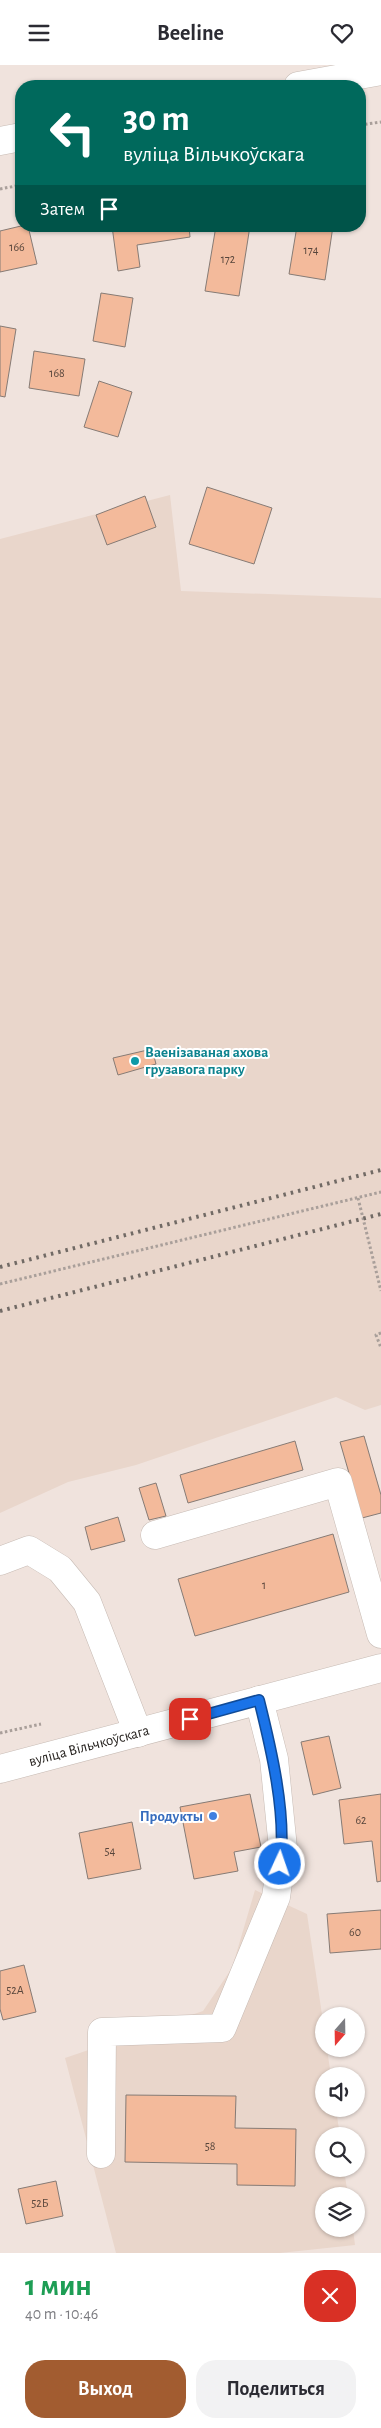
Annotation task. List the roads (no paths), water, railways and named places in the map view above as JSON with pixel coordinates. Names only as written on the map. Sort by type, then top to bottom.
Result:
[{"type":"main road","points":[[331,80],[381,71]]},
{"type":"main road","points":[[0,141],[15,138]]},
{"type":"main road","points":[[155,1535],[338,1483],[381,1634]]},
{"type":"main road","points":[[0,1561],[29,1550],[60,1569],[87,1602],[138,1733]]},
{"type":"main road","name":"вуліца Вільчкоўскага","points":[[0,1769],[381,1667]]},
{"type":"main road","points":[[101,2154],[102,2032],[222,2028],[276,1897],[283,1848],[274,1759],[259,1700]]},
{"type":"railway","points":[[0,1267],[381,1170]]},
{"type":"railway","points":[[0,1311],[381,1214]]},
{"type":"place","name":"Ваенізаваная ахова грузавога парку","points":[[135,1061]]},
{"type":"place","name":"Продукты","points":[[213,1816]]}]
